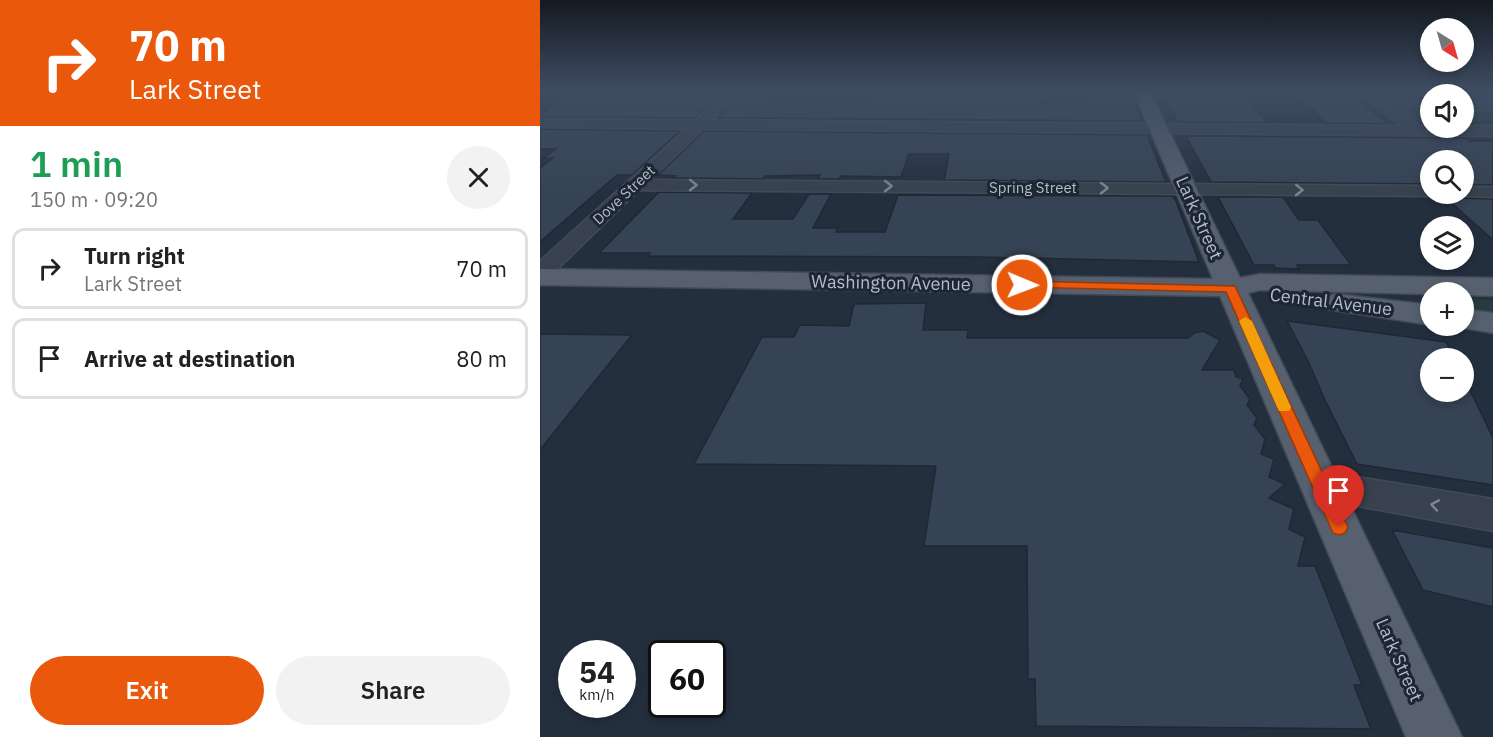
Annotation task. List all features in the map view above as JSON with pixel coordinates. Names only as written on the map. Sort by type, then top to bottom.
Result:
[{"type":"main road","name":"Lark Street","points":[[1158,128],[1434,737]]},
{"type":"main road","name":"Washington Avenue","points":[[540,275],[1231,288],[1260,282],[1486,289]]},
{"type":"main road","name":"Central Avenue","points":[[1231,288],[1268,295],[1420,314]]},
{"type":"main road","points":[[1474,320],[1493,323]]},
{"type":"street","name":"Dove Street","points":[[540,275],[697,126]]},
{"type":"street","points":[[912,126],[1493,131]]},
{"type":"street","points":[[1411,126],[1416,130]]},
{"type":"street","name":"Spring Street","points":[[634,184],[1420,191]]},
{"type":"street","points":[[1474,192],[1493,192]]},
{"type":"street","points":[[1320,485],[1493,515]]},
{"type":"green space","points":[[1474,299],[1493,300],[1493,315],[1474,312]]},
{"type":"building","points":[[540,129],[680,131],[632,175],[617,175],[540,242],[540,168],[553,158],[543,158],[556,149],[540,149]]},
{"type":"building","points":[[704,131],[1147,135],[1166,182],[944,180],[949,154],[909,154],[901,177],[841,176],[839,179],[818,179],[820,175],[765,176],[763,179],[674,178],[676,176],[658,175]]},
{"type":"building","points":[[1186,136],[1466,138],[1470,141],[1493,141],[1493,185],[1474,185],[1474,150],[1420,150],[1420,184],[1211,182]]},
{"type":"building","points":[[659,192],[752,193],[733,219],[793,219],[809,194],[831,194],[813,228],[838,228],[836,232],[885,232],[898,195],[1172,196],[1176,201],[1199,262],[979,257],[647,256],[650,253],[599,253]]},
{"type":"building","points":[[1218,197],[1283,197],[1299,220],[1318,220],[1351,265],[1297,265],[1299,269],[1254,265]]},
{"type":"building","points":[[1474,198],[1493,199],[1493,240],[1474,223],[1474,216],[1466,216],[1453,204],[1474,204]]},
{"type":"building","points":[[926,303],[923,330],[968,330],[967,338],[1188,338],[1194,333],[1203,331],[1220,340],[1202,370],[1234,370],[1236,377],[1243,379],[1240,386],[1250,399],[1247,405],[1257,418],[1254,425],[1265,439],[1261,454],[1274,459],[1269,477],[1285,484],[1269,498],[1294,509],[1289,529],[1305,537],[1298,566],[1315,566],[1362,685],[1354,685],[1371,729],[1036,726],[1035,679],[1028,679],[1027,546],[924,546],[936,466],[694,464],[762,337],[794,337],[800,325],[849,326],[854,304]]},
{"type":"building","points":[[1287,321],[1446,342],[1449,348],[1420,348],[1420,402],[1474,402],[1474,399],[1493,438],[1493,485],[1357,464]]},
{"type":"building","points":[[540,334],[632,335],[540,450]]},
{"type":"building","points":[[1392,530],[1493,548],[1493,607],[1423,590]]},
{"type":"slow traffic","points":[[1245,321],[1284,407]]},
{"type":"route","points":[[1022,285],[1231,288],[1339,527]]}]
